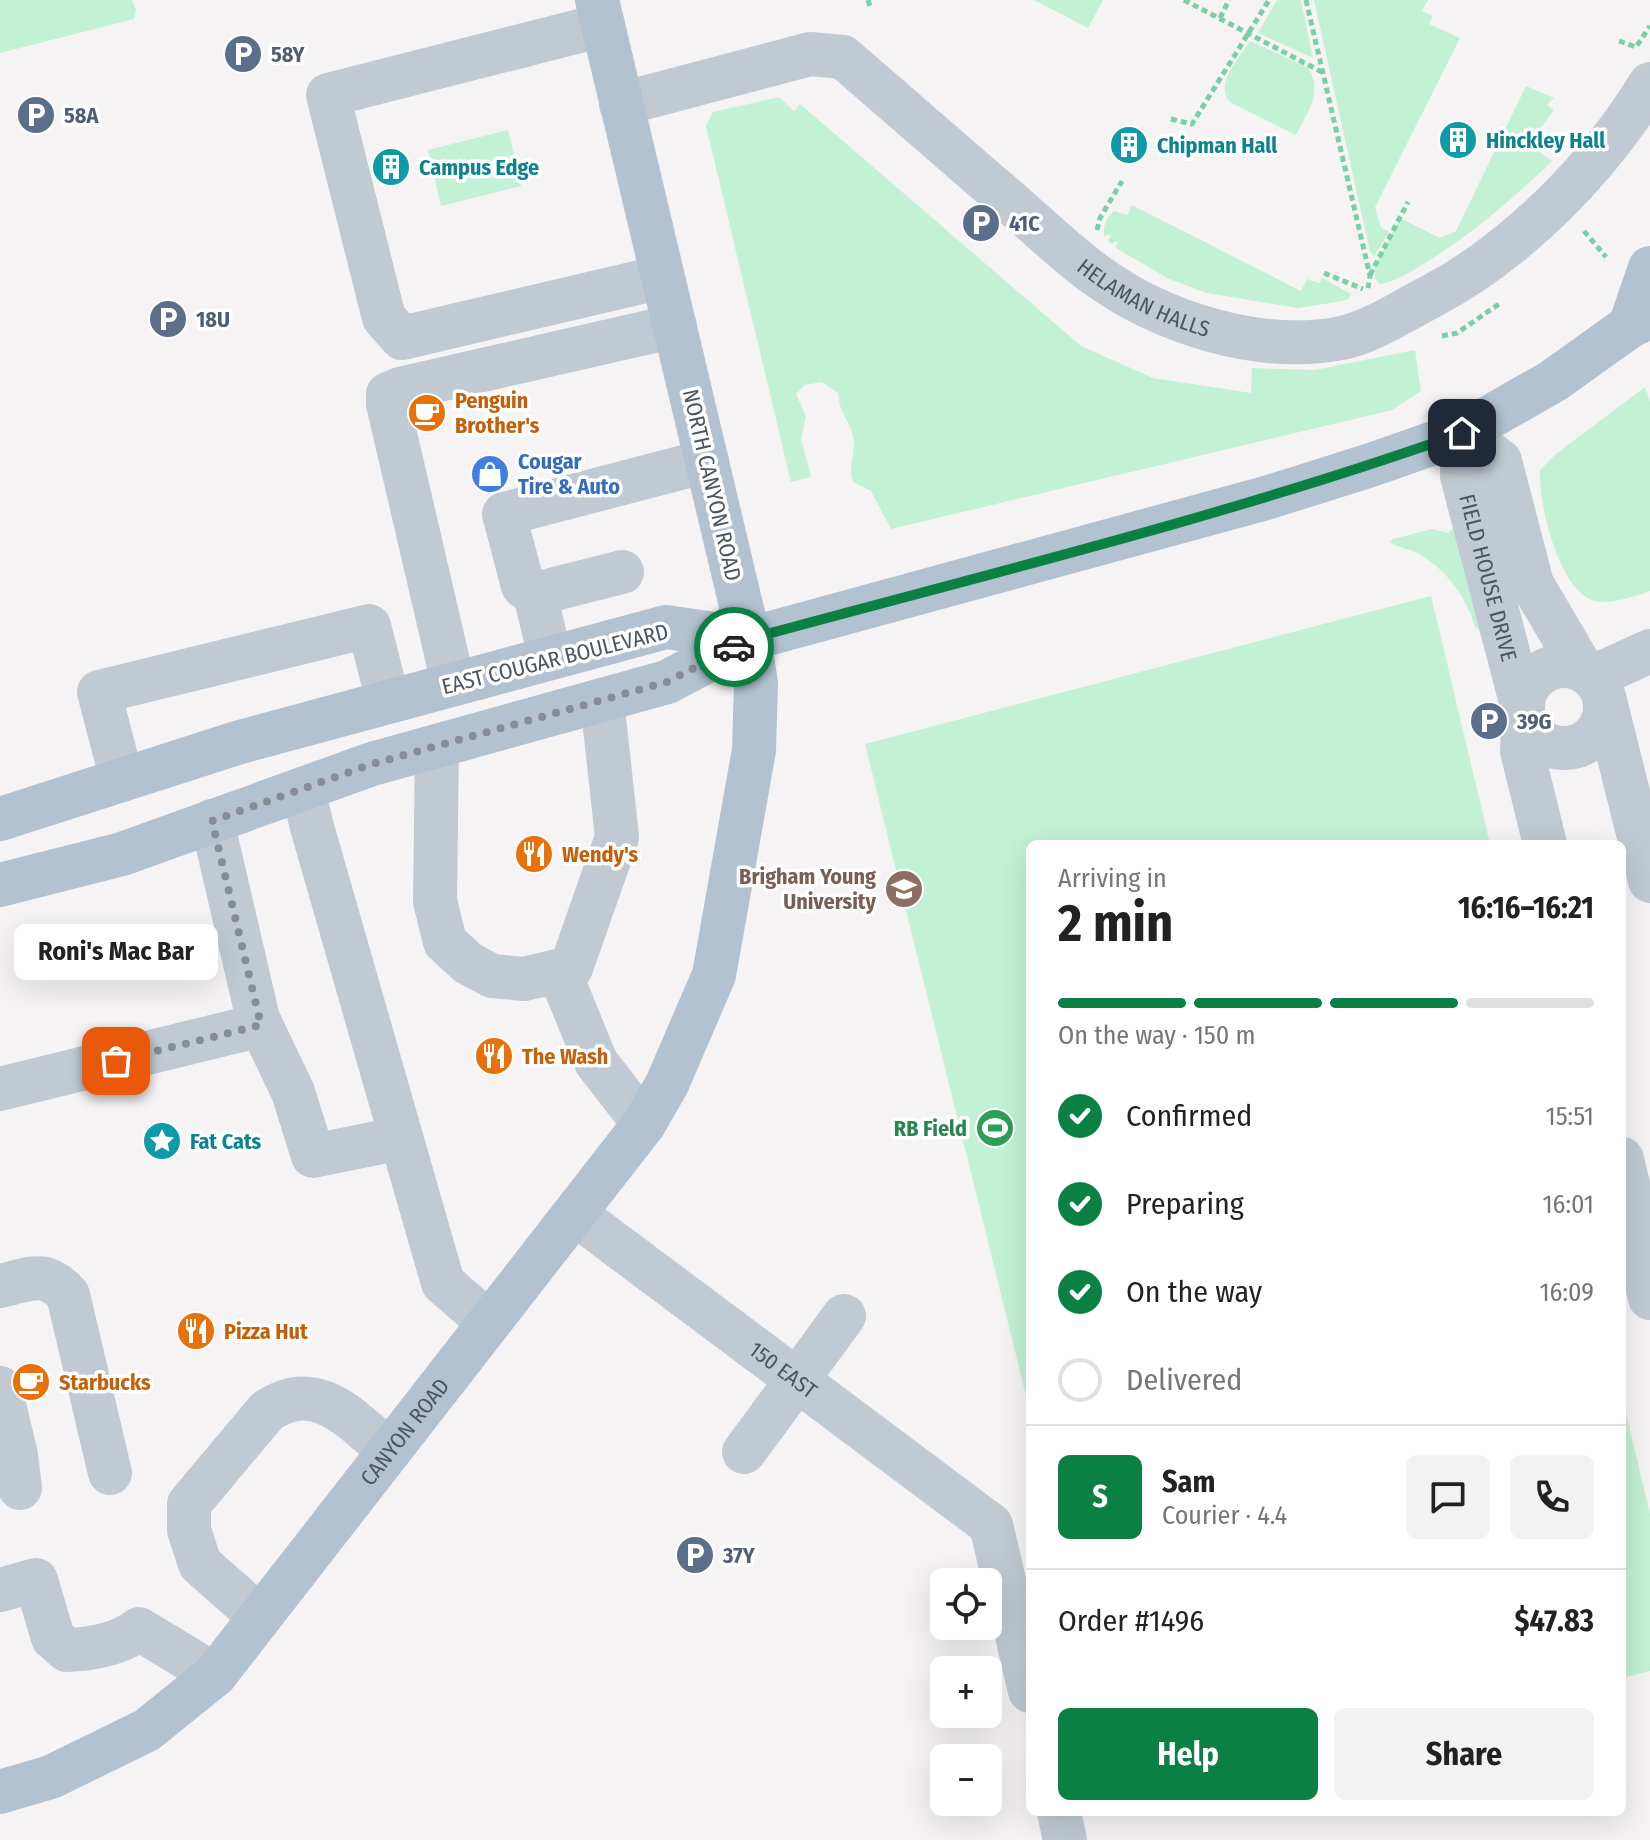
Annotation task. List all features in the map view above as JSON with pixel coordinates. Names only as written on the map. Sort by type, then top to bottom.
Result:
[{"type":"main road","name":"NORTH CANYON ROAD","points":[[600,13],[749,639],[756,683],[754,750],[714,975]]},
{"type":"main road","points":[[749,639],[1266,498],[1462,433],[1553,381],[1640,321],[1650,268]]},
{"type":"main road","name":"EAST COUGAR BOULEVARD","points":[[0,819],[240,742],[666,627],[749,639]]},
{"type":"main road","name":"EAST COUGAR BOULEVARD","points":[[0,885],[122,854],[321,782],[667,682],[749,639]]},
{"type":"main road","name":"CANYON ROAD","points":[[0,1792],[51,1777],[147,1730],[215,1675],[644,1124],[667,1084],[714,975]]},
{"type":"street","points":[[600,13],[328,95],[384,318],[402,338],[662,277]]},
{"type":"street","name":"HELAMAN HALLS","points":[[621,104],[810,54],[843,57],[1096,275],[1161,312],[1233,337],[1288,342],[1342,338],[1371,328],[1461,281],[1510,244],[1580,178],[1650,84]]},
{"type":"street","points":[[453,683],[388,394],[675,326]]},
{"type":"street","name":"FIELD HOUSE DRIVE","points":[[1462,433],[1500,461],[1532,584],[1593,682],[1640,793],[1650,881]]},
{"type":"street","name":"FIELD HOUSE DRIVE","points":[[1462,433],[1462,476],[1523,713],[1522,751],[1544,840]]},
{"type":"street","points":[[550,657],[535,594],[523,586],[504,514],[707,461]]},
{"type":"street","points":[[535,594],[622,572]]},
{"type":"street","points":[[103,786],[99,692],[369,626],[388,701]]},
{"type":"street","points":[[1593,682],[1650,651]]},
{"type":"street","points":[[1555,666],[1569,666],[1593,682],[1604,716],[1592,738],[1567,748],[1541,742],[1531,733],[1523,713],[1525,693],[1532,681],[1542,671],[1555,666]]},
{"type":"street","points":[[437,746],[435,901],[445,942],[468,963],[492,976],[524,979],[571,968],[617,837],[602,700]]},
{"type":"street","points":[[321,782],[401,1138],[443,1283],[489,1323]]},
{"type":"street","points":[[212,821],[261,1025],[287,1078],[313,1156],[401,1138]]},
{"type":"street","points":[[559,971],[596,1062],[644,1124]]},
{"type":"street","points":[[0,1089],[261,1025]]},
{"type":"street","points":[[1626,1168],[1641,1200],[1633,1228],[1650,1298]]},
{"type":"street","name":"150 EAST","points":[[575,1214],[991,1525],[1026,1674]]},
{"type":"street","points":[[0,1286],[41,1276],[56,1281],[68,1295],[110,1473]]},
{"type":"street","points":[[744,1452],[844,1316]]},
{"type":"street","points":[[0,1388],[16,1455],[20,1488]]},
{"type":"street","points":[[260,1617],[200,1564],[189,1530],[189,1504],[267,1411],[280,1402],[298,1397],[329,1403],[389,1451]]},
{"type":"street","points":[[0,1590],[36,1580],[53,1638],[67,1650],[126,1639],[139,1629],[215,1675]]},
{"type":"street","points":[[1060,1816],[1065,1840]]},
{"type":"path","points":[[868,0],[871,9]]},
{"type":"path","points":[[1184,0],[1323,72]]},
{"type":"path","points":[[1220,18],[1229,0]]},
{"type":"path","points":[[1171,119],[1192,124],[1269,0]]},
{"type":"path","points":[[1306,0],[1370,276]]},
{"type":"path","points":[[1619,41],[1636,47],[1650,26]]},
{"type":"path","points":[[1096,235],[1100,218],[1122,181]]},
{"type":"path","points":[[1362,299],[1370,276],[1408,202]]},
{"type":"path","points":[[1584,231],[1606,257]]},
{"type":"path","points":[[1324,273],[1367,291]]},
{"type":"green space","points":[[0,0],[132,0],[136,10],[134,19],[0,53]]},
{"type":"green space","points":[[1034,0],[1103,0],[1088,28]]},
{"type":"green space","points":[[1277,0],[1301,0],[1313,58],[1258,33]]},
{"type":"green space","points":[[1314,0],[1428,0],[1422,11],[1433,16],[1429,24],[1460,38],[1375,207],[1381,228],[1389,231],[1374,257],[1370,252]]},
{"type":"green space","points":[[1250,41],[1307,67],[1312,75],[1312,101],[1296,135],[1230,102],[1226,95],[1230,71]]},
{"type":"green space","points":[[1526,86],[1554,98],[1547,105],[1554,110],[1529,144],[1552,161],[1476,228],[1409,273],[1380,284],[1375,279],[1375,265],[1400,218],[1440,238],[1456,231]]},
{"type":"green space","points":[[779,97],[794,111],[800,104],[1081,346],[1153,378],[1251,393],[1252,368],[1315,370],[1415,350],[1421,391],[1392,410],[891,529],[871,491],[853,482],[854,442],[851,430],[838,393],[822,382],[805,385],[796,394],[806,417],[801,439],[811,477],[791,482],[706,126],[713,112]]},
{"type":"green space","points":[[508,130],[521,186],[441,206],[428,150]]},
{"type":"green space","points":[[1132,205],[1301,291],[1307,279],[1319,283],[1322,278],[1351,294],[1349,299],[1298,308],[1207,293],[1169,279],[1116,248],[1118,242],[1112,244],[1108,241],[1111,236],[1108,234],[1104,237],[1106,222],[1111,214],[1114,211],[1127,215]]},
{"type":"green space","points":[[1645,387],[1650,402],[1650,591],[1616,601],[1595,601],[1582,594],[1561,564],[1547,523],[1540,470],[1556,454]]},
{"type":"green space","points":[[1455,526],[1480,630],[1475,627],[1461,595],[1438,568],[1419,554],[1390,542],[1432,529],[1448,533]]},
{"type":"green space","name":"RB Field","points":[[1431,596],[1489,840],[1026,840],[1026,1396],[865,744]]},
{"type":"green space","points":[[1626,1414],[1650,1514],[1650,1671],[1626,1677]]},
{"type":"way so far","points":[[116,1061],[261,1025],[212,821],[372,764],[667,682],[734,647]]},
{"type":"place","name":"58Y","points":[[243,54]]},
{"type":"place","name":"58A","points":[[36,115]]},
{"type":"place","name":"Hinckley Hall","points":[[1458,140]]},
{"type":"place","name":"Chipman Hall","points":[[1129,145]]},
{"type":"place","name":"Campus Edge","points":[[391,167]]},
{"type":"place","name":"41C","points":[[981,223]]},
{"type":"place","name":"18U","points":[[168,319]]},
{"type":"place","name":"Penguin Brother's","points":[[427,413]]},
{"type":"place","name":"Cougar Tire & Auto","points":[[490,474]]},
{"type":"place","name":"39G","points":[[1489,721]]},
{"type":"place","name":"Wendy's","points":[[534,854]]},
{"type":"place","name":"Brigham Young University","points":[[904,889]]},
{"type":"place","name":"The Wash","points":[[494,1056]]},
{"type":"place","name":"Roni's Mac Bar","points":[[116,1061]]},
{"type":"place","name":"RB Field","points":[[995,1128]]},
{"type":"place","name":"Fat Cats","points":[[162,1141]]},
{"type":"place","name":"Pizza Hut","points":[[196,1331]]},
{"type":"place","name":"Starbucks","points":[[31,1382]]},
{"type":"place","name":"37Y","points":[[695,1555]]},
{"type":"route","points":[[734,647],[749,639],[1266,498],[1462,433]]}]
